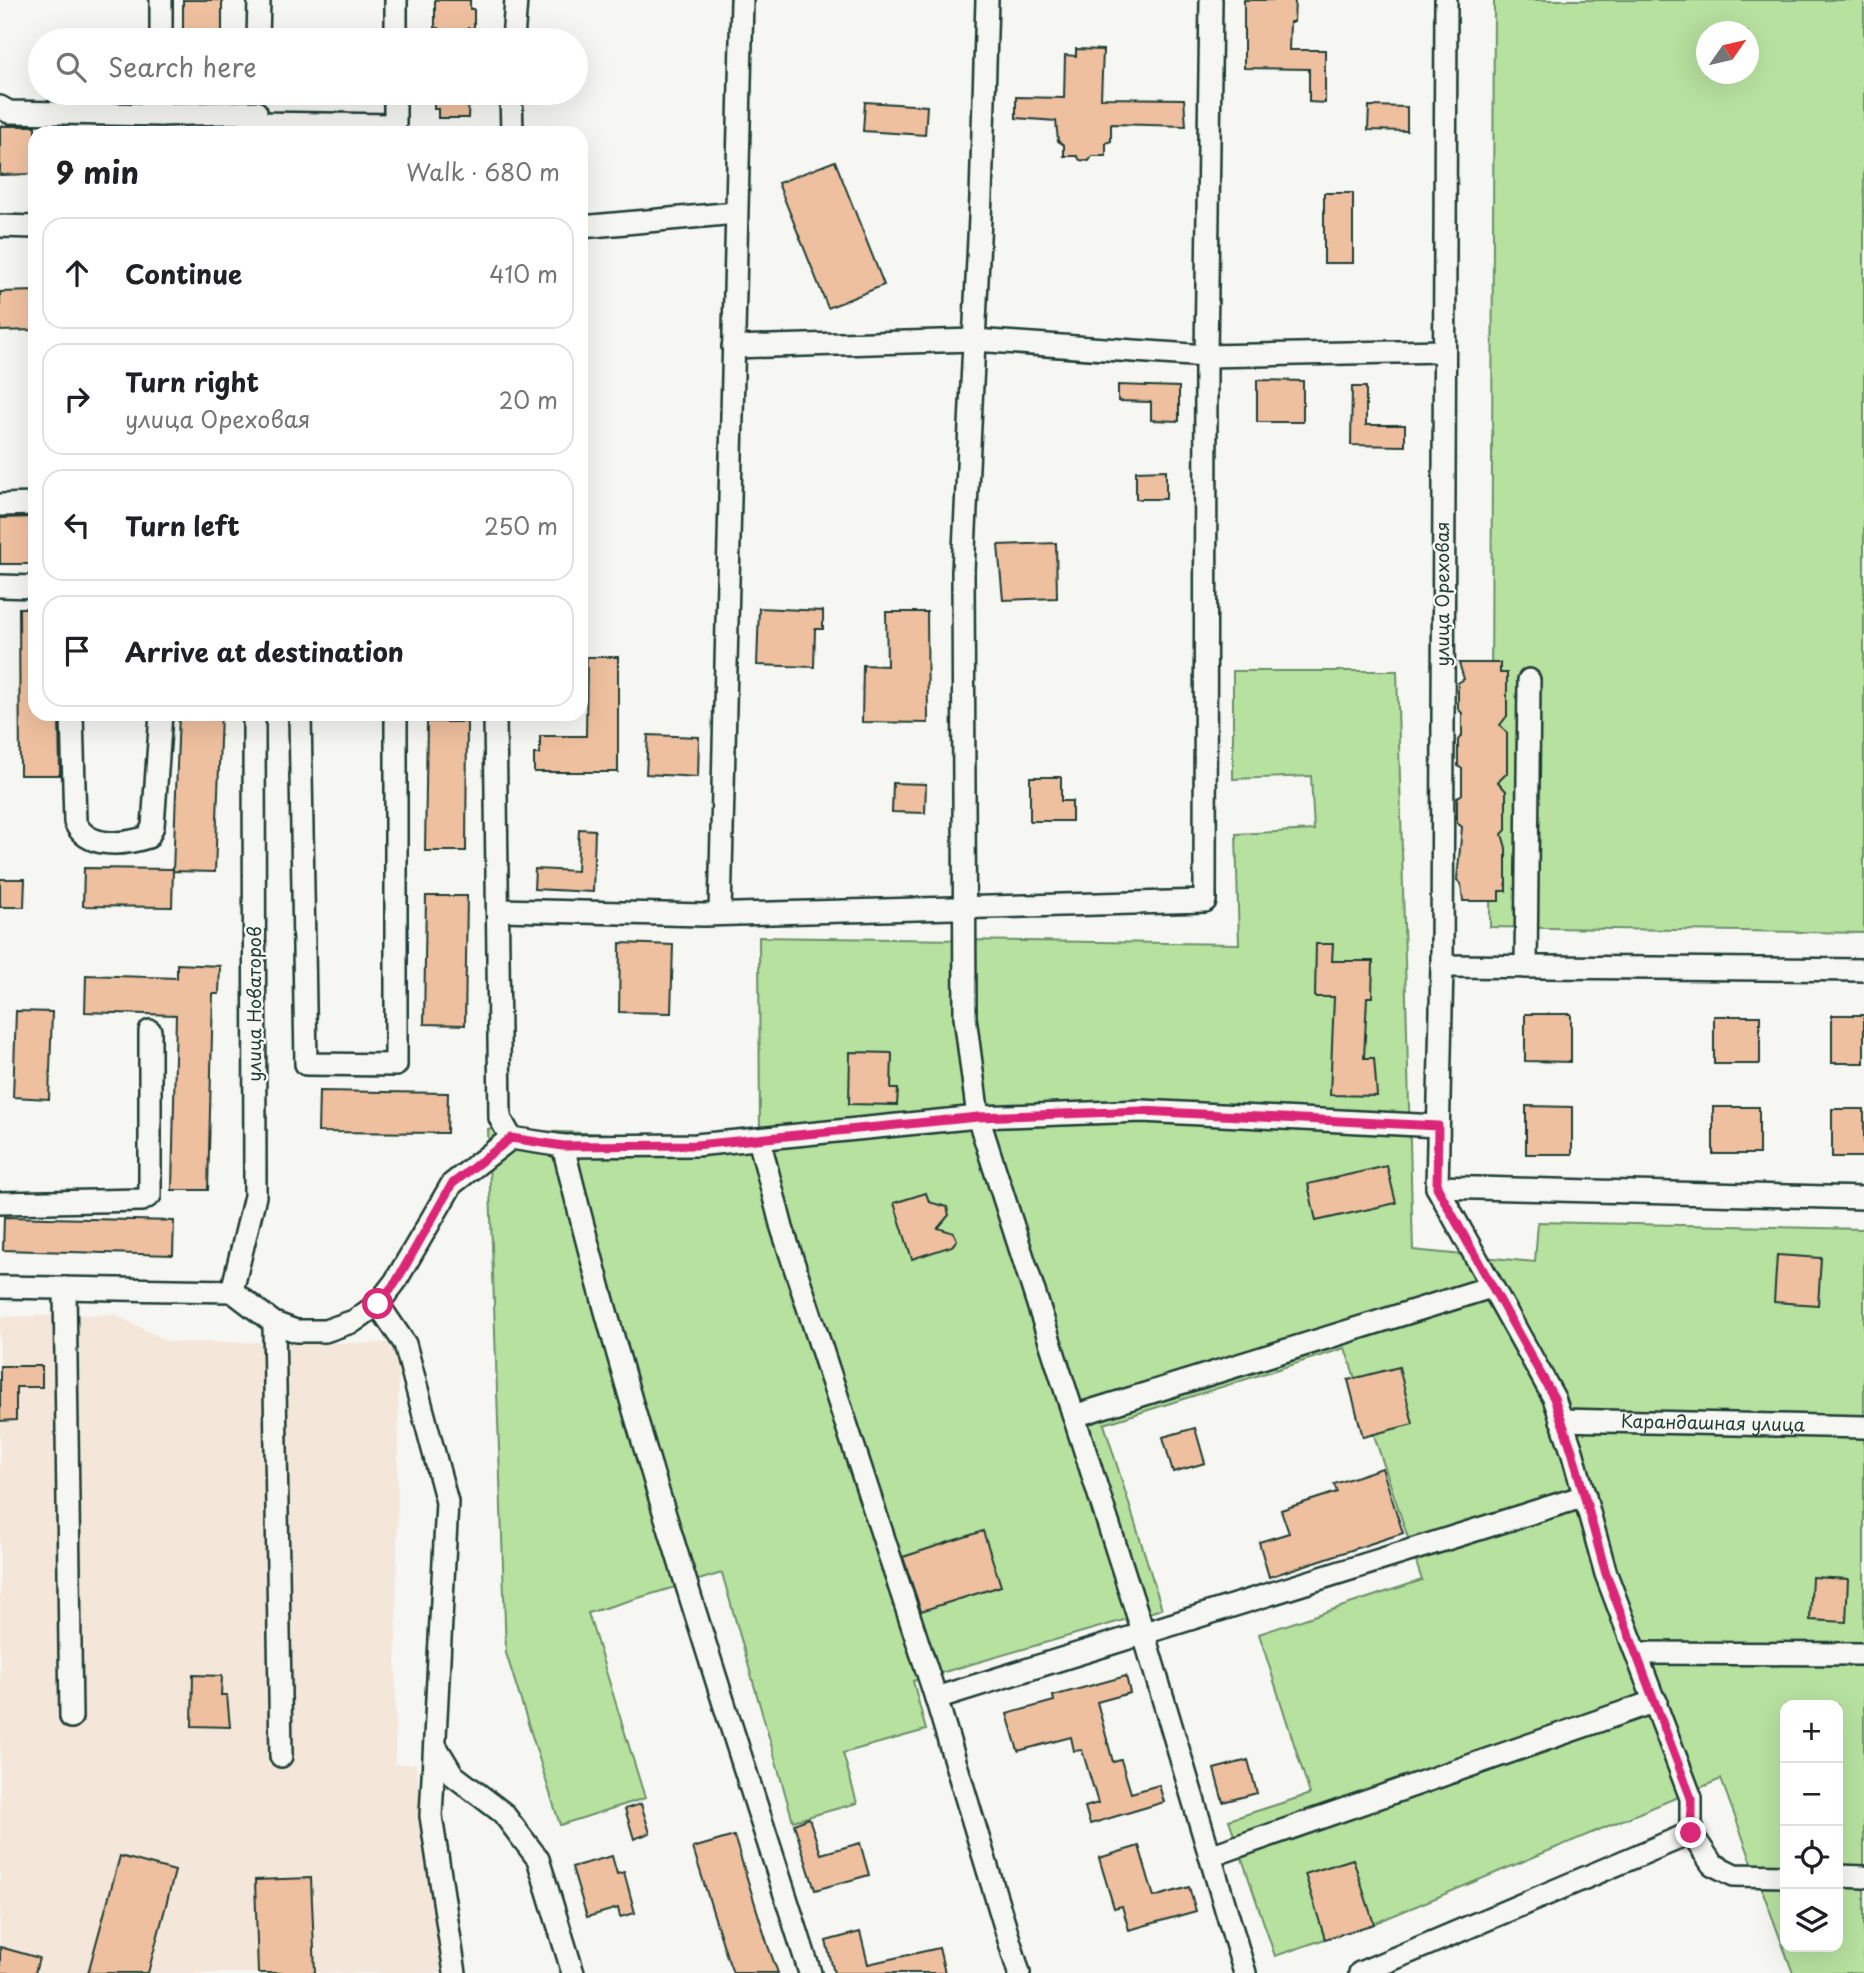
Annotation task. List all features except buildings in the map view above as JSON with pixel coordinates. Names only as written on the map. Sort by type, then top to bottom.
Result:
[{"type":"street","points":[[161,0],[161,28]]},
{"type":"street","points":[[259,28],[260,0]]},
{"type":"street","points":[[396,0],[396,28]]},
{"type":"street","points":[[514,28],[516,0]]},
{"type":"street","points":[[720,914],[742,0]]},
{"type":"street","points":[[987,0],[963,571],[965,1017],[978,1117],[1144,1635],[1245,1973]]},
{"type":"street","points":[[498,910],[720,914],[1205,901],[1206,356],[1212,0]]},
{"type":"street","name":"улица Ореховая","points":[[1437,1187],[1442,966],[1446,0]]},
{"type":"street","points":[[160,105],[160,115]]},
{"type":"street","points":[[0,107],[9,112],[160,115],[221,123],[256,115],[395,125],[395,105]]},
{"type":"street","points":[[511,105],[512,126]]},
{"type":"street","points":[[588,226],[736,213]]},
{"type":"street","points":[[0,226],[28,227]]},
{"type":"street","points":[[733,347],[974,340],[1206,356],[1444,351]]},
{"type":"street","points":[[0,505],[28,504]]},
{"type":"street","points":[[0,586],[28,587]]},
{"type":"street","points":[[1526,967],[1529,680]]},
{"type":"street","points":[[72,721],[75,822],[80,834],[91,841],[134,842],[148,837],[153,827],[161,721]]},
{"type":"street","name":"улица Новаторов","points":[[232,1291],[255,1196],[254,721]]},
{"type":"street","points":[[300,721],[306,1064],[397,1065],[396,721]]},
{"type":"street","points":[[495,721],[500,1118],[511,1138]]},
{"type":"street","points":[[1442,966],[1864,970]]},
{"type":"street","points":[[0,1203],[142,1200],[150,1195],[150,1031]]},
{"type":"street","points":[[0,1287],[232,1291],[274,1323],[296,1331],[325,1331],[354,1321],[378,1304],[396,1282],[452,1184],[511,1138],[563,1146],[696,1145],[978,1117],[1142,1111],[1438,1126]]},
{"type":"street","points":[[759,1139],[782,1228],[936,1698],[1019,1973]]},
{"type":"street","points":[[563,1146],[592,1263],[683,1572],[810,1973]]},
{"type":"street","points":[[1780,1876],[1734,1875],[1712,1864],[1691,1833],[1691,1798],[1606,1574],[1554,1398],[1437,1187],[1864,1198]]},
{"type":"street","points":[[1073,1416],[1491,1287]]},
{"type":"street","points":[[65,1288],[71,1717]]},
{"type":"street","points":[[378,1304],[405,1344],[447,1502],[431,1816],[455,1973]]},
{"type":"street","points":[[274,1323],[281,1756]]},
{"type":"street","name":"Карандашная улица","points":[[1561,1420],[1864,1427]]},
{"type":"street","points":[[936,1698],[1585,1496]]},
{"type":"street","points":[[1638,1653],[1864,1654]]},
{"type":"street","points":[[1210,1856],[1656,1701]]},
{"type":"street","points":[[436,1747],[453,1775],[503,1812],[538,1859],[573,1973]]},
{"type":"street","points":[[1360,1973],[1691,1833]]},
{"type":"street","points":[[1843,1877],[1864,1877]]},
{"type":"shaded area","points":[[115,1314],[168,1342],[399,1343],[395,1764],[416,1764],[441,1973],[0,1973],[0,1317]]},
{"type":"green space","points":[[1494,0],[1864,0],[1864,933],[1490,927]]},
{"type":"green space","points":[[1233,671],[1397,671],[1413,1250],[1535,1262],[1538,1222],[1864,1229],[1864,1973],[1793,1973],[1785,1952],[1843,1952],[1843,1700],[1780,1700],[1780,1938],[1721,1779],[1373,1924],[1353,1859],[1306,1874],[1325,1939],[1275,1956],[1229,1820],[1310,1794],[1259,1634],[1422,1580],[1345,1348],[1104,1424],[1162,1609],[913,1681],[926,1730],[843,1753],[857,1803],[793,1821],[722,1573],[588,1613],[645,1798],[560,1825],[506,1653],[488,1129],[760,1140],[759,937],[1239,944],[1236,834],[1314,830],[1311,776],[1233,779]]},
{"type":"route","points":[[378,1304],[396,1282],[452,1184],[511,1138],[563,1146],[696,1145],[978,1117],[1142,1111],[1438,1126],[1437,1187],[1554,1398],[1572,1451],[1606,1574],[1680,1763],[1691,1798],[1691,1833]]}]
